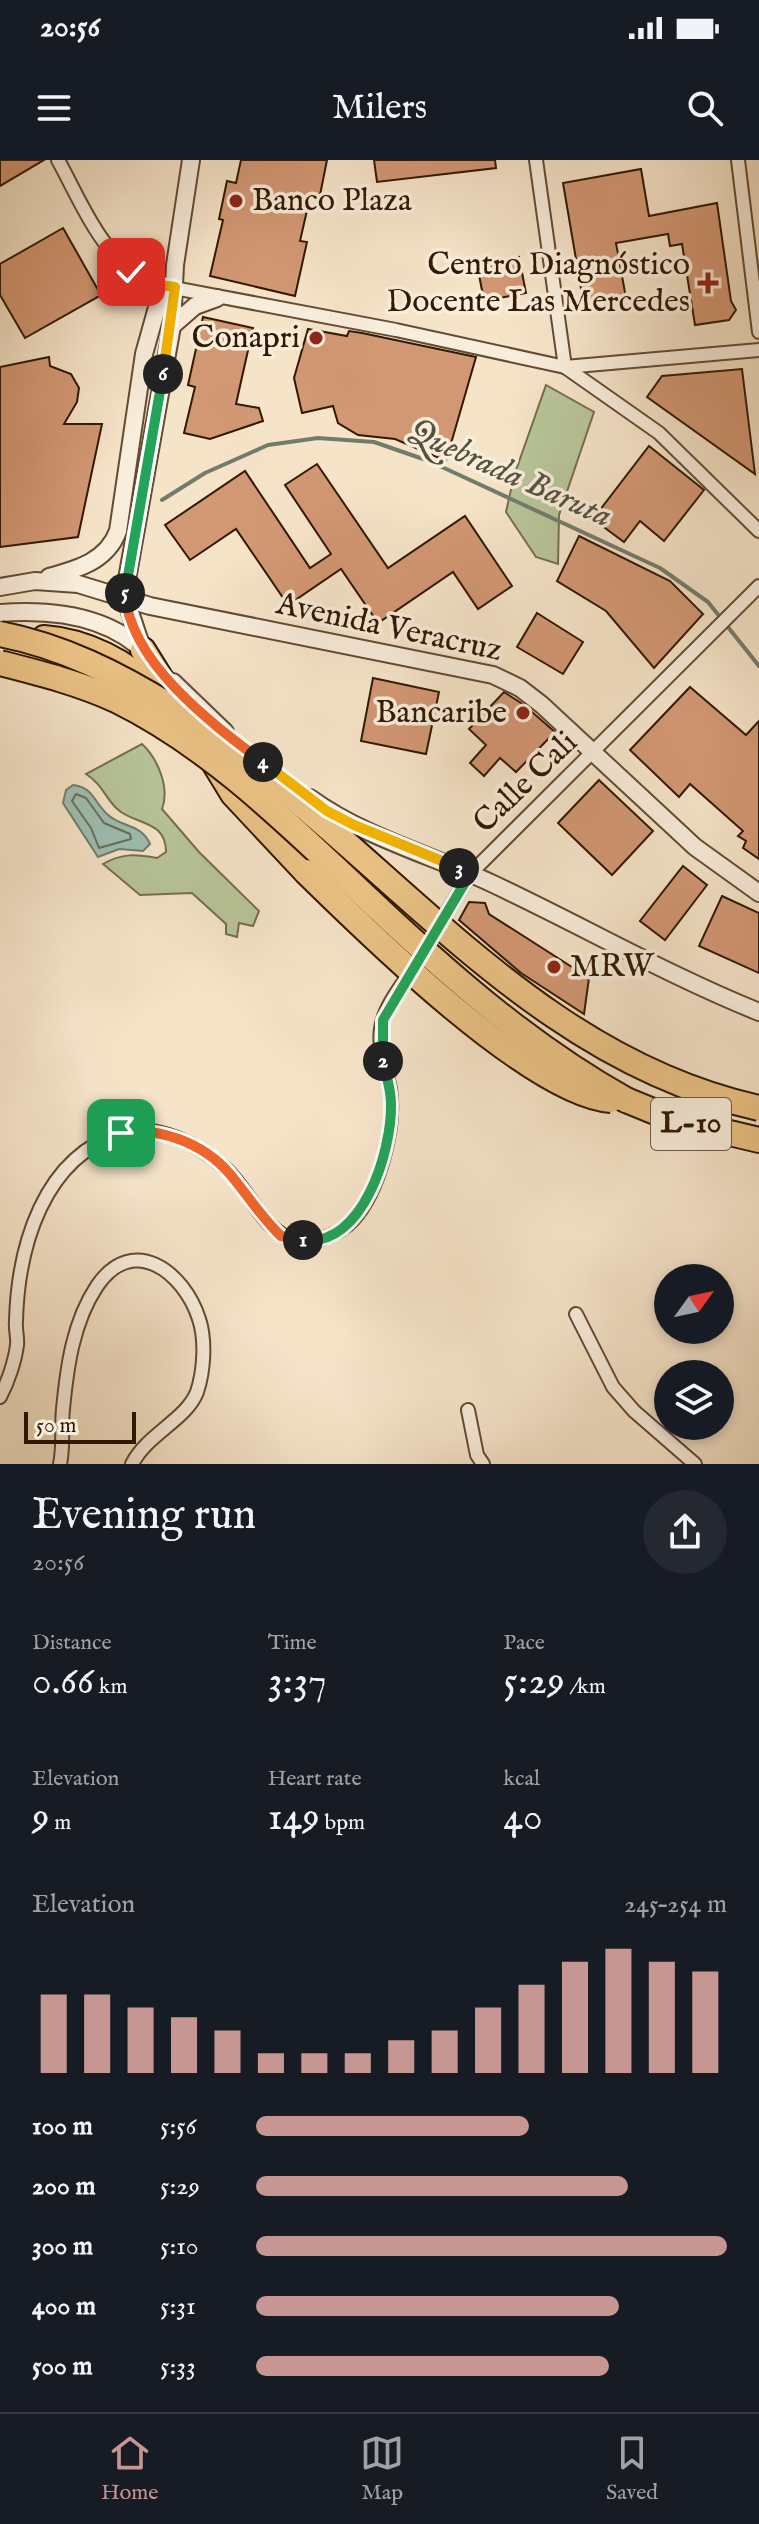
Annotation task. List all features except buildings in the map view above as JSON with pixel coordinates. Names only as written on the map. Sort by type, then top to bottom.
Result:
[{"type":"highway","name":"L-10","points":[[0,635],[71,642],[120,663],[143,678],[198,737]]},
{"type":"highway","name":"L-10","points":[[0,635],[77,656],[143,689],[207,729],[268,774],[487,966],[561,1021],[649,1072],[708,1096],[759,1108]]},
{"type":"highway","name":"L-10","points":[[143,650],[233,794],[370,935],[502,1044],[578,1093],[596,1099],[626,1100]]},
{"type":"highway","name":"L-10","points":[[0,663],[47,675],[114,699],[238,780],[482,1002],[564,1064],[626,1100],[675,1120],[759,1140]]},
{"type":"street","points":[[58,160],[112,256],[131,272],[153,284],[396,330],[565,367],[759,350]]},
{"type":"street","points":[[125,597],[172,326],[175,265],[191,160]]},
{"type":"street","points":[[536,160],[565,367],[659,433],[759,531]]},
{"type":"street","points":[[738,160],[759,332]]},
{"type":"street","points":[[0,587],[35,581],[97,560],[113,545],[118,531],[144,354],[158,304],[175,287]]},
{"type":"street","points":[[172,326],[195,306],[217,298]]},
{"type":"street","name":"Avenida Veracruz","points":[[35,581],[78,584],[150,606],[493,675],[520,688],[542,705],[695,847],[759,893]]},
{"type":"street","name":"Calle Cali","points":[[0,1397],[17,1345],[16,1320],[22,1263],[30,1233],[42,1202],[58,1177],[94,1146],[135,1130],[169,1134],[227,1170],[270,1226],[291,1240],[321,1239],[352,1221],[364,1203],[384,1158],[388,1134],[391,1105],[381,1038],[383,1020],[470,874],[595,753],[759,586]]},
{"type":"street","name":"L-10","points":[[125,597],[143,650]]},
{"type":"street","name":"L-10","points":[[0,613],[35,611],[85,619],[117,632],[143,650],[208,718],[327,811],[470,874],[680,978],[759,1012]]},
{"type":"street","points":[[60,1464],[69,1354],[77,1331],[95,1289],[107,1273],[124,1261],[144,1261],[159,1265],[183,1285],[200,1320],[203,1354],[197,1392],[189,1405],[148,1441],[132,1464]]},
{"type":"street","points":[[576,1314],[613,1387],[634,1411],[695,1464]]},
{"type":"street","points":[[468,1410],[477,1455],[483,1464]]},
{"type":"green space","points":[[546,385],[594,412],[559,515],[558,564],[536,557],[506,512],[514,476]]},
{"type":"green space","points":[[142,744],[161,774],[164,792],[162,809],[199,852],[259,911],[253,926],[239,923],[237,937],[226,934],[226,924],[192,893],[140,895],[103,864],[129,855],[157,858],[166,852],[165,842],[157,830],[121,812],[86,774]]},
{"type":"water","points":[[73,785],[89,792],[107,814],[141,832],[150,844],[143,851],[119,849],[98,857],[63,803],[66,790]]},
{"type":"waterway","name":"Quebrada Baruta","points":[[162,500],[205,473],[268,445],[318,438],[374,442],[429,461],[660,568],[708,602],[759,666]]},
{"type":"place","name":"Banco Plaza","points":[[236,201]]},
{"type":"place","name":"Centro Diagnóstico Docente Las Mercedes","points":[[708,283]]},
{"type":"place","name":"Conapri","points":[[316,338]]},
{"type":"place","name":"Bancaribe","points":[[523,713]]},
{"type":"place","name":"MRW","points":[[554,967]]},
{"type":"route","points":[[121,1133],[135,1130],[169,1134],[203,1153],[227,1170],[258,1212],[281,1236],[312,1242],[340,1230],[352,1221],[364,1203],[384,1158],[391,1105],[381,1038],[383,1020],[470,874],[327,811],[208,718],[143,650],[125,597],[126,585],[172,326],[175,287],[153,284],[131,272]]}]
